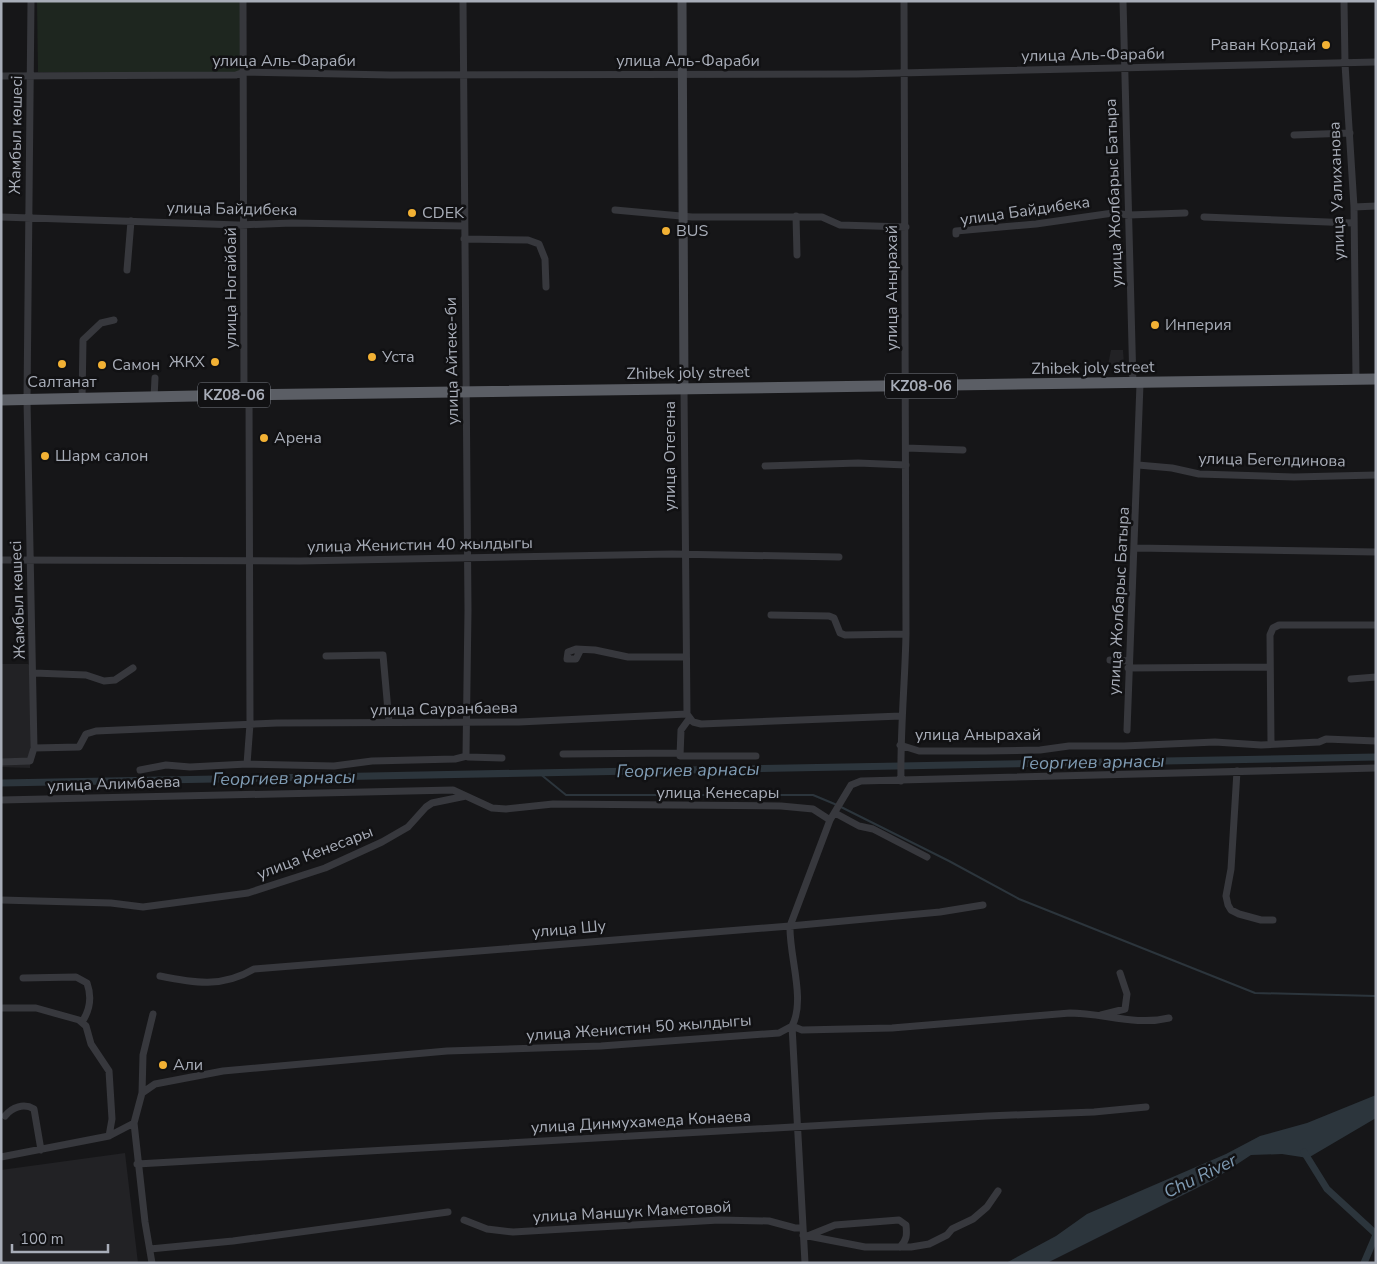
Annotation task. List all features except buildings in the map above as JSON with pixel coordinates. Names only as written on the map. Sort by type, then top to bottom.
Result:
[{"type":"highway","name":"Zhibek joly street","points":[[1,400],[1376,379]]},
{"type":"main road","name":"улица Отегена","points":[[682,1],[685,216],[684,389]]},
{"type":"street","name":"Жамбыл көшесі","points":[[31,1],[27,400],[29,560],[34,673],[34,748]]},
{"type":"street","name":"улица Ногайбай","points":[[243,1],[250,724],[247,764]]},
{"type":"street","name":"улица Айтеке-би","points":[[463,1],[467,756]]},
{"type":"street","name":"улица Анырахай","points":[[904,1],[906,634],[905,687],[901,716],[900,748],[919,751],[1040,750],[1056,747],[1215,742],[1271,744]]},
{"type":"street","name":"улица Жолбарыс Батыра","points":[[1123,1],[1123,67],[1137,384],[1138,465],[1128,665],[1128,730]]},
{"type":"street","name":"улица Уалиханова","points":[[1344,1],[1345,64],[1354,207],[1356,380]]},
{"type":"street","name":"улица Аль-Фараби","points":[[1,76],[236,74],[244,72],[464,75],[904,74],[1376,62]]},
{"type":"street","points":[[1294,135],[1350,134]]},
{"type":"street","points":[[1354,207],[1376,206]]},
{"type":"street","points":[[615,210],[685,216],[822,217],[840,225],[906,227]]},
{"type":"street","name":"улица Байдибека","points":[[956,234],[956,231],[1036,224],[1098,214],[1185,213]]},
{"type":"street","points":[[796,216],[797,255]]},
{"type":"street","name":"улица Байдибека","points":[[1,217],[245,224],[464,226]]},
{"type":"street","points":[[1204,217],[1353,223]]},
{"type":"street","points":[[127,270],[131,221]]},
{"type":"street","points":[[464,239],[520,240],[539,244],[545,259],[546,287]]},
{"type":"street","points":[[82,399],[83,340],[101,323],[114,320]]},
{"type":"street","points":[[154,378],[154,398]]},
{"type":"street","name":"улица Отегена","points":[[684,389],[688,716]]},
{"type":"street","points":[[906,448],[963,450]]},
{"type":"street","points":[[765,466],[858,463],[906,465]]},
{"type":"street","name":"улица Бегелдинова","points":[[1138,465],[1172,468],[1199,474],[1294,477],[1376,474]]},
{"type":"street","points":[[1135,548],[1376,552]]},
{"type":"street","name":"улица Женистин 40 жылдыгы","points":[[1,560],[300,561],[467,556],[685,554],[839,557]]},
{"type":"street","points":[[771,616],[830,616],[834,618],[840,632],[846,635],[906,634]]},
{"type":"street","points":[[1376,625],[1279,625],[1273,628],[1270,636],[1269,667],[1271,744],[1326,740],[1376,741]]},
{"type":"street","points":[[580,650],[596,650],[628,656],[686,656]]},
{"type":"street","points":[[326,656],[384,656],[388,722]]},
{"type":"street","points":[[1110,660],[1128,665],[1269,667]]},
{"type":"street","points":[[34,673],[86,675],[104,681],[115,680],[133,668]]},
{"type":"street","points":[[1351,679],[1376,677]]},
{"type":"street","points":[[679,753],[681,730],[688,716]]},
{"type":"street","name":"улица Сауранбаева","points":[[34,748],[79,747],[86,734],[96,731],[250,724],[538,722],[688,716],[701,724],[901,716]]},
{"type":"street","points":[[1,762],[30,761],[34,748]]},
{"type":"street","points":[[900,748],[901,781]]},
{"type":"street","points":[[563,754],[679,753],[685,756],[756,756]]},
{"type":"street","points":[[140,770],[166,765],[190,768],[247,764],[334,766],[352,762],[364,764],[372,761],[455,759],[467,756],[502,758]]},
{"type":"street","points":[[805,1263],[792,1026],[798,1008],[790,926],[830,820],[851,785],[861,781],[1237,771],[1375,770]]},
{"type":"street","points":[[1237,771],[1231,869],[1226,896],[1228,905],[1239,914],[1261,920],[1273,920]]},
{"type":"street","name":"улица Алимбаева","points":[[1,800],[453,790],[466,796]]},
{"type":"street","name":"улица Кенесары","points":[[1,900],[111,903],[143,907],[248,893],[325,868],[382,842],[408,827],[432,803],[466,796],[492,808],[506,809],[553,804],[781,806],[813,809],[830,820]]},
{"type":"street","points":[[835,813],[859,826],[873,829],[927,857]]},
{"type":"street","name":"улица Шу","points":[[160,976],[211,983],[231,981],[254,969],[790,926],[940,912],[983,905]]},
{"type":"street","points":[[1101,1015],[1125,1009],[1127,994],[1120,972]]},
{"type":"street","points":[[22,978],[76,978],[87,983],[91,992],[89,1006],[82,1022]]},
{"type":"street","points":[[1,1008],[36,1008],[82,1022],[86,1026],[91,1044],[109,1071],[112,1119],[109,1136]]},
{"type":"street","name":"улица Женистин 50 жылдыгы","points":[[142,1093],[155,1084],[223,1071],[447,1051],[601,1046],[779,1033],[792,1026],[802,1030],[892,1028],[1070,1013],[1101,1015],[1118,1020],[1170,1018]]},
{"type":"street","points":[[152,1263],[134,1123],[142,1093],[143,1055],[153,1014]]},
{"type":"street","points":[[5,1116],[10,1109],[20,1106],[34,1109],[41,1150]]},
{"type":"street","name":"улица Динмухамеда Конаева","points":[[138,1164],[1094,1112],[1146,1106]]},
{"type":"street","points":[[1,1158],[109,1136],[134,1123]]},
{"type":"street","name":"улица Маншук Маметовой","points":[[464,1220],[487,1229],[513,1232],[727,1220],[769,1221],[796,1228],[803,1232],[865,1247],[920,1246],[938,1240],[952,1229],[973,1219],[987,1207],[998,1192]]},
{"type":"street","points":[[150,1249],[224,1242],[448,1212]]},
{"type":"street","points":[[803,1232],[811,1235],[835,1225],[899,1220],[906,1225],[907,1234],[900,1247]]},
{"type":"shaded area","points":[[37,1],[240,1],[241,72],[38,72]]},
{"type":"shaded area","points":[[1111,350],[1123,350],[1124,365],[1108,365]]},
{"type":"shaded area","points":[[1,664],[28,664],[32,667],[30,768],[1,767]]},
{"type":"shaded area","points":[[125,1153],[138,1263],[2,1263],[1,1170]]},
{"type":"water","name":"Chu River","points":[[1376,1095],[1376,1118],[1308,1158],[1282,1154],[1251,1155],[1213,1180],[1047,1263],[1006,1263],[1056,1236],[1087,1214],[1226,1154],[1260,1136],[1307,1123]]},
{"type":"waterway","name":"Георгиев арнасы","points":[[1,783],[1376,757]]},
{"type":"waterway","points":[[539,773],[566,795],[813,795],[837,805]]},
{"type":"waterway","points":[[841,807],[949,861],[1019,899],[1255,993],[1376,996]]},
{"type":"waterway","points":[[1304,1152],[1327,1189],[1376,1234]]},
{"type":"waterway","points":[[1364,1263],[1376,1235]]},
{"type":"place","name":"Раван Кордай","points":[[1326,45]]},
{"type":"place","name":"CDEK","points":[[412,213]]},
{"type":"place","name":"BUS","points":[[666,231]]},
{"type":"place","name":"Инперия","points":[[1155,325]]},
{"type":"place","name":"Уста","points":[[372,357]]},
{"type":"place","name":"ЖКХ","points":[[215,362]]},
{"type":"place","name":"Салтанат","points":[[62,364]]},
{"type":"place","name":"Самон","points":[[102,365]]},
{"type":"place","name":"Арена","points":[[264,438]]},
{"type":"place","name":"Шарм салон","points":[[45,456]]},
{"type":"place","name":"Али","points":[[163,1065]]}]
